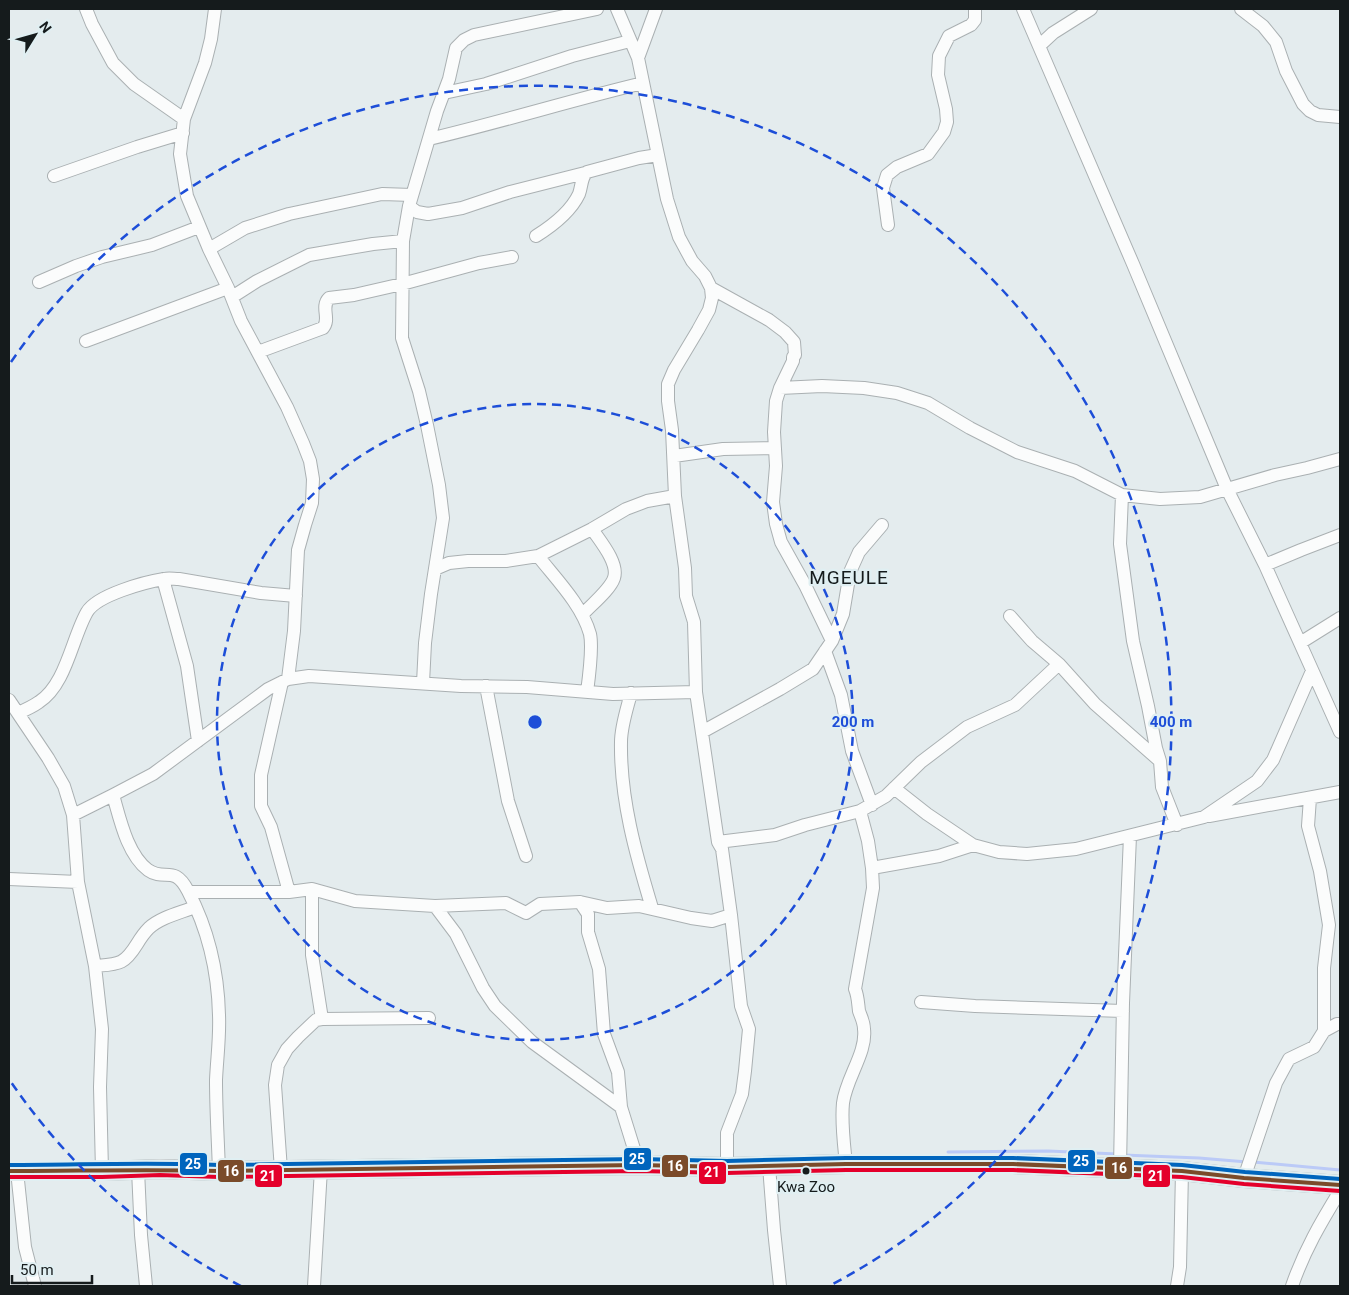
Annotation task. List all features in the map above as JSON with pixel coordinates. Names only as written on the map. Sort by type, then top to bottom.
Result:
[{"type":"main road","points":[[13,1171],[160,1169],[219,1171],[639,1165],[727,1167],[846,1164],[1013,1164],[1182,1171],[1244,1178],[1340,1185]]},
{"type":"street","points":[[86,9],[113,63],[134,84],[184,119]]},
{"type":"street","points":[[215,9],[211,39],[205,63],[184,119],[180,154],[187,196],[208,249],[230,293],[241,322],[287,407],[310,462],[313,478],[312,503],[298,550],[296,596],[285,681],[261,775],[261,806],[271,827],[289,892]]},
{"type":"street","points":[[423,683],[425,643],[434,569],[443,518],[428,425],[402,338],[403,241],[411,201],[429,138],[449,79],[456,48],[464,40],[474,35],[598,9]]},
{"type":"street","points":[[616,9],[638,58],[667,199],[679,237],[692,261],[705,276],[711,288],[712,298],[698,330],[674,370],[668,384],[668,401],[674,456],[675,496],[685,568],[686,596],[694,622],[696,692],[718,842],[722,849],[741,1006],[749,1028],[742,1094],[727,1133],[727,1167]]},
{"type":"street","points":[[638,58],[656,9]]},
{"type":"street","points":[[888,225],[883,188],[888,175],[897,167],[928,154],[944,132],[947,122],[938,75],[939,56],[948,36],[971,25],[975,20],[975,9]]},
{"type":"street","points":[[1023,9],[1227,489],[1266,565],[1340,732]]},
{"type":"street","points":[[1039,46],[1053,33],[1091,9]]},
{"type":"street","points":[[1241,9],[1263,26],[1276,42],[1286,71],[1303,104],[1318,115],[1340,117]]},
{"type":"street","points":[[444,93],[486,84],[572,56],[630,41]]},
{"type":"street","points":[[429,138],[476,128],[643,84]]},
{"type":"street","points":[[54,176],[137,147],[182,134]]},
{"type":"street","points":[[208,249],[245,228],[289,214],[382,194],[411,201],[417,212],[428,214],[462,208],[510,192],[585,173],[595,168],[658,155]]},
{"type":"street","points":[[536,236],[546,230],[572,204],[579,193],[585,173]]},
{"type":"street","points":[[39,282],[102,257],[152,245],[200,227]]},
{"type":"street","points":[[86,340],[230,293],[309,255],[403,241]]},
{"type":"street","points":[[258,352],[323,328],[327,321],[325,304],[329,298],[402,284],[479,263],[512,257]]},
{"type":"street","points":[[711,288],[768,320],[785,332],[794,342],[795,355],[776,401],[774,432],[776,466],[773,502],[776,524],[781,542],[805,585],[829,646],[866,808],[873,888],[855,989],[858,995],[857,1002],[865,1031],[861,1052],[848,1082],[843,1102],[842,1119],[846,1164]]},
{"type":"street","points":[[780,388],[822,386],[864,388],[897,393],[928,403],[970,428],[1017,452],[1075,471],[1122,495],[1160,499],[1200,496],[1340,459]]},
{"type":"street","points":[[674,456],[723,449],[775,448]]},
{"type":"street","points":[[1122,495],[1120,544],[1133,641],[1160,760],[1162,787],[1177,825]]},
{"type":"street","points":[[434,569],[449,563],[506,561],[538,556],[592,529],[626,509],[647,501],[675,496]]},
{"type":"street","points":[[702,732],[813,669],[829,646],[843,614],[850,572],[859,552],[882,525]]},
{"type":"street","points":[[582,614],[610,586],[614,578],[613,564],[605,547],[592,529]]},
{"type":"street","points":[[1266,565],[1340,534]]},
{"type":"street","points":[[538,556],[582,614],[590,635],[590,668],[586,692]]},
{"type":"street","points":[[18,713],[40,702],[53,689],[68,660],[88,611],[95,603],[129,588],[163,579],[179,579],[261,593],[296,596]]},
{"type":"street","points":[[163,579],[187,666],[198,741]]},
{"type":"street","points":[[1010,616],[1032,640],[1059,664],[1095,704],[1160,760]]},
{"type":"street","points":[[1300,643],[1340,618]]},
{"type":"street","points":[[718,842],[775,835],[866,808],[886,796],[921,762],[968,727],[1015,705],[1059,664]]},
{"type":"street","points":[[1204,817],[1256,781],[1273,760],[1312,671]]},
{"type":"street","points":[[73,815],[153,774],[268,689],[285,681],[309,676],[462,686],[527,687],[586,692],[696,692]]},
{"type":"street","points":[[486,686],[508,801],[526,856]]},
{"type":"street","points":[[630,693],[620,741],[622,779],[636,849],[652,908]]},
{"type":"street","points":[[9,700],[48,758],[64,786],[73,815],[78,882],[95,966],[102,1029],[100,1087],[102,1171]]},
{"type":"street","points":[[894,788],[927,814],[973,845],[1000,852],[1028,854],[1076,849],[1204,817],[1340,792]]},
{"type":"street","points":[[113,796],[130,846],[137,858],[149,871],[181,879],[189,892],[206,932],[216,975],[219,1016],[216,1081],[219,1171]]},
{"type":"street","points":[[1310,798],[1308,826],[1320,871],[1329,925],[1324,968],[1324,1031]]},
{"type":"street","points":[[1120,1168],[1123,1011],[1130,836]]},
{"type":"street","points":[[872,868],[939,856],[973,845]]},
{"type":"street","points":[[9,879],[78,882]]},
{"type":"street","points":[[312,889],[312,955],[322,1018]]},
{"type":"street","points":[[189,892],[289,892],[312,889],[355,901],[434,906],[506,903],[526,913],[540,904],[580,902],[607,908],[639,906],[712,921],[731,915]]},
{"type":"street","points":[[580,902],[588,914],[588,932],[599,969],[604,1034],[618,1072],[621,1108],[639,1165]]},
{"type":"street","points":[[434,906],[456,934],[483,988],[495,1006],[532,1042],[621,1108]]},
{"type":"street","points":[[95,966],[113,965],[122,962],[130,956],[149,929],[163,919],[195,907]]},
{"type":"street","points":[[921,1002],[975,1006],[1123,1011]]},
{"type":"street","points":[[281,1170],[275,1085],[278,1065],[287,1048],[316,1020],[322,1018],[429,1018]]},
{"type":"street","points":[[1244,1178],[1276,1082],[1289,1059],[1314,1047],[1324,1031],[1340,1024]]},
{"type":"street","points":[[769,1166],[780,1286]]},
{"type":"street","points":[[314,1286],[322,1169]]},
{"type":"street","points":[[138,1170],[146,1286]]},
{"type":"street","points":[[13,1171],[25,1247],[35,1286]]},
{"type":"street","points":[[1177,1286],[1180,1267],[1182,1171]]},
{"type":"street","points":[[1292,1286],[1310,1240],[1340,1190]]},
{"type":"waterway","points":[[948,1152],[1048,1151],[1117,1154]]},
{"type":"waterway","points":[[1123,1155],[1247,1162]]},
{"type":"waterway","points":[[1253,1162],[1340,1170]]},
{"type":"transit line","name":"25","points":[[9,1165],[219,1165],[639,1159],[727,1161],[846,1158],[1013,1158],[1182,1165],[1340,1179]]},
{"type":"transit line","name":"16","points":[[9,1171],[219,1171],[639,1165],[727,1167],[846,1164],[1013,1164],[1182,1171],[1244,1178],[1340,1185]]},
{"type":"transit line","name":"21","points":[[9,1177],[160,1175],[219,1177],[639,1171],[727,1173],[846,1170],[1013,1170],[1182,1177],[1244,1184],[1340,1191]]},
{"type":"place","name":"Kwa Zoo","points":[[806,1171]]},
{"type":"district","name":"MGEULE","points":[[849,577]]}]
